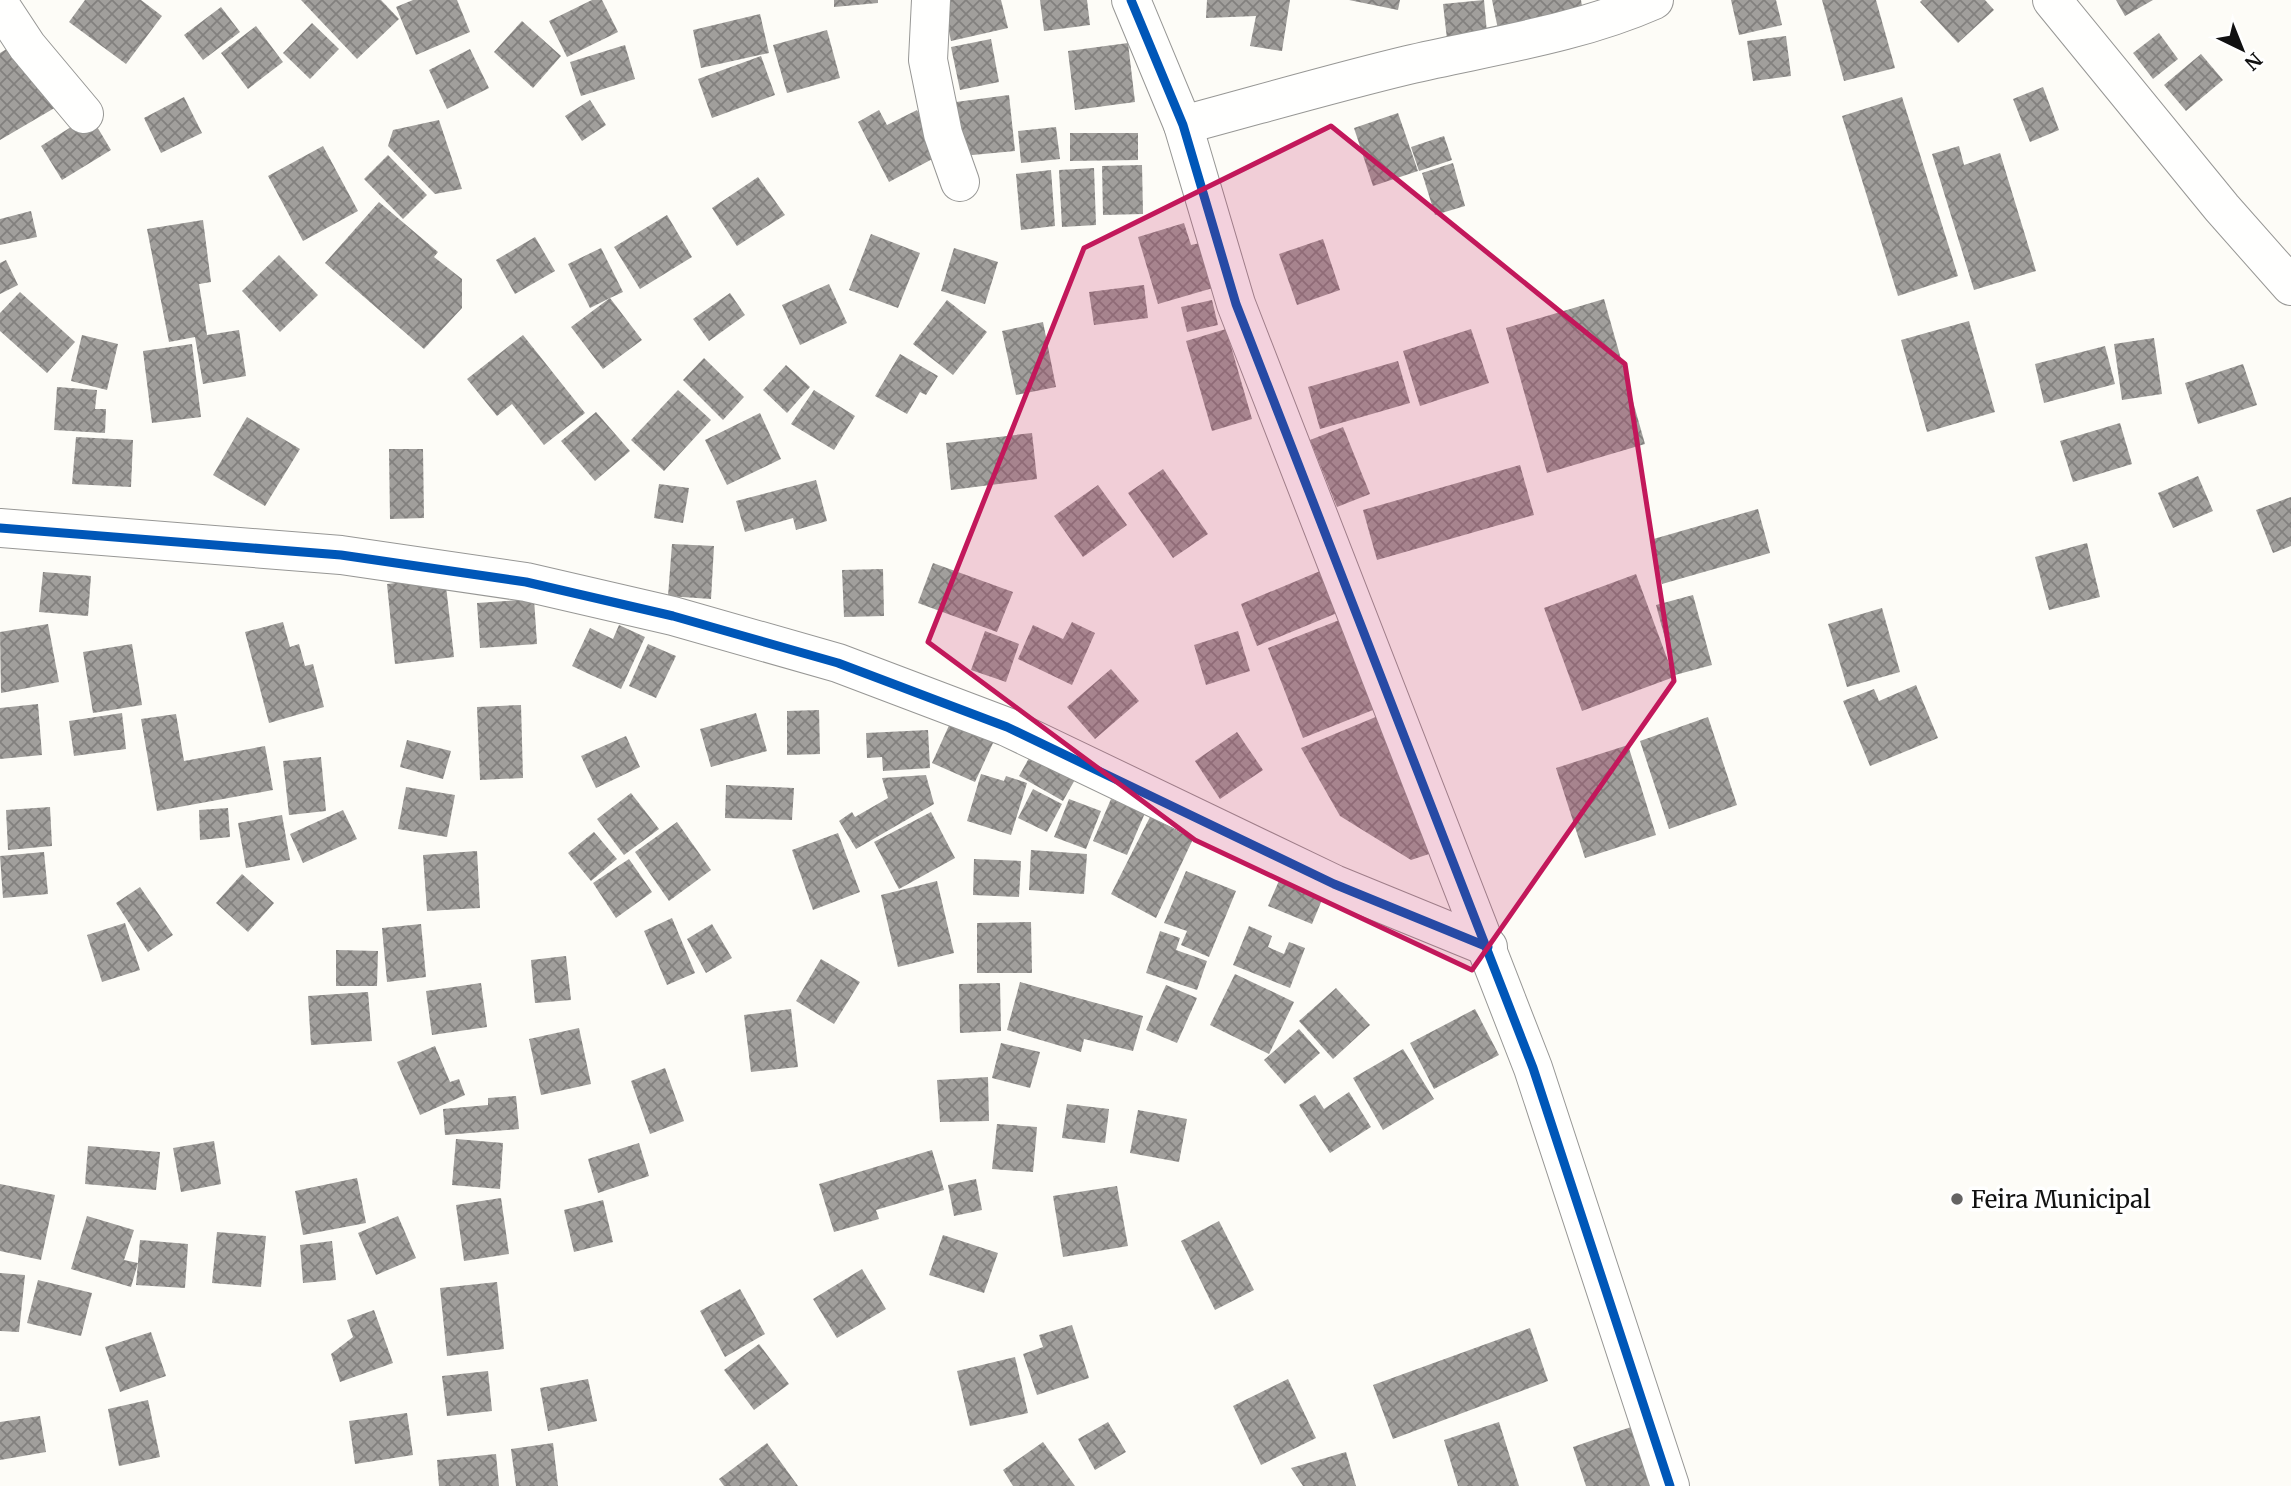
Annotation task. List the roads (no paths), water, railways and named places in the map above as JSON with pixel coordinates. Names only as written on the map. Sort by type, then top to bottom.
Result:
[{"type":"street","points":[[931,0],[928,60],[943,134],[960,182]]},
{"type":"street","points":[[1130,0],[1183,125],[1236,304],[1534,1068],[1670,1486]]},
{"type":"street","points":[[1183,125],[1406,66],[1554,33],[1624,13],[1654,0]]},
{"type":"street","points":[[2052,0],[2222,208],[2291,286]]},
{"type":"street","points":[[0,5],[27,46],[84,114]]},
{"type":"street","points":[[0,528],[341,555],[526,582],[673,616],[838,663],[958,707],[1153,795],[1334,884],[1489,947]]},
{"type":"place","name":"Feira Municipal","points":[[1957,1199]]}]
